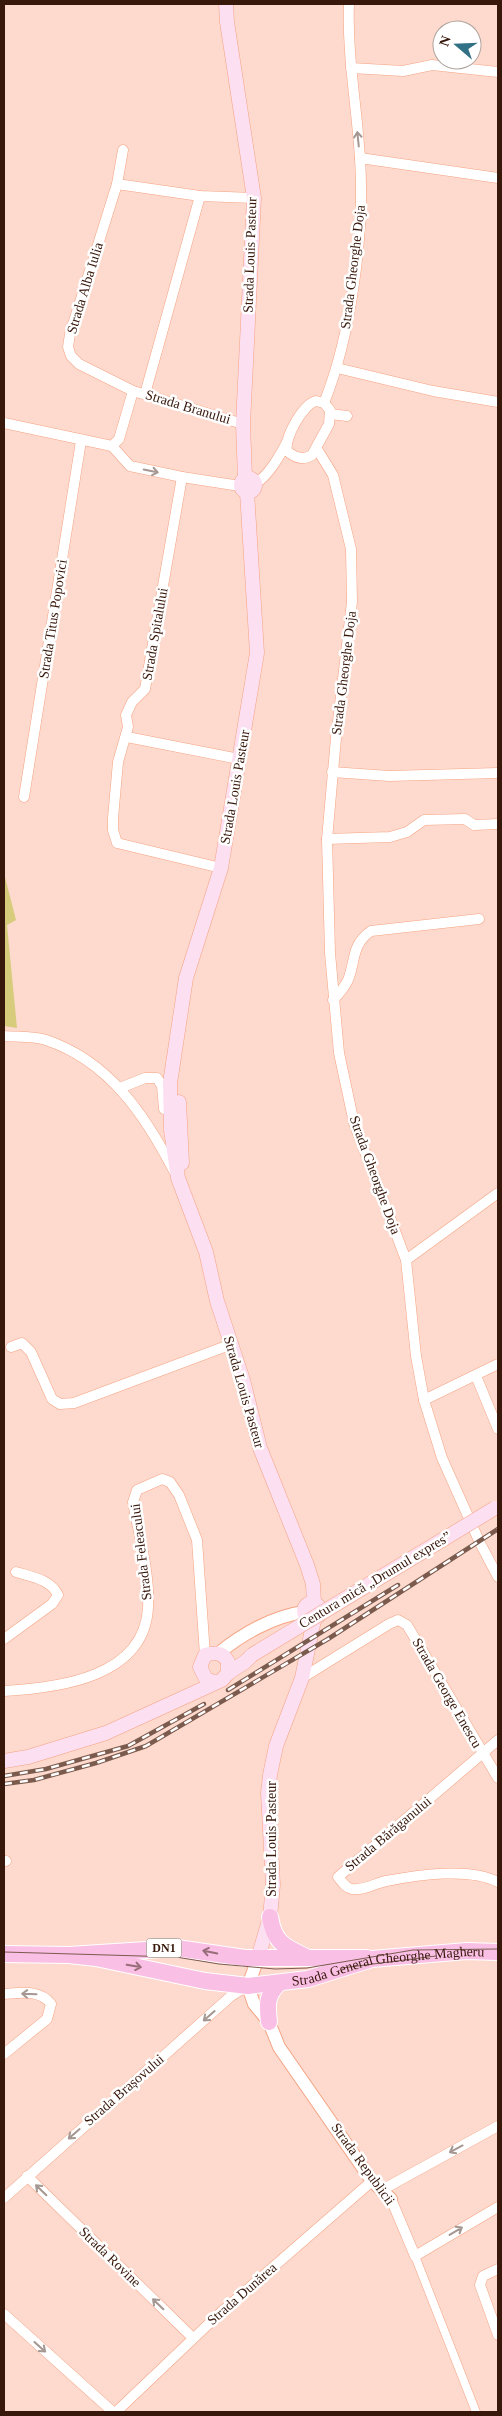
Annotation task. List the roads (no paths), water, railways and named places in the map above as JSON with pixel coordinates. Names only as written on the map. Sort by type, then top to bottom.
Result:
[{"type":"main road","name":"Strada Louis Pasteur","points":[[226,4],[254,198],[243,424],[257,653],[221,868],[186,978],[173,1077],[170,1083],[168,1130],[178,1178],[206,1252],[217,1301],[243,1380],[260,1448],[309,1571],[316,1597],[311,1612],[302,1678],[276,1746],[270,1775],[269,1812],[272,1874],[270,1916],[253,1972]]},
{"type":"main road","name":"Strada Louis Pasteur","points":[[173,1077],[178,1090],[183,1154],[182,1168],[178,1178]]},
{"type":"main road","name":"Centura mică „Drumul expres”","points":[[180,1697],[222,1680],[221,1660],[245,1662],[252,1655],[497,1507]]},
{"type":"main road","points":[[4,1762],[28,1757],[106,1733],[144,1717],[180,1697],[194,1683],[201,1672],[201,1663],[221,1660]]},
{"type":"main road","points":[[201,1672],[206,1679],[214,1682]]},
{"type":"main road","points":[[270,1916],[275,1936],[281,1944],[308,1958]]},
{"type":"main road","name":"DN1","points":[[69,1956],[177,1948],[253,1972],[279,1983]]},
{"type":"main road","name":"Strada General Gheorghe Magheru","points":[[279,1983],[319,1976],[372,1959],[442,1952],[498,1952]]},
{"type":"main road","name":"DN1","points":[[4,1954],[96,1958],[206,1982],[308,1958],[361,1957],[372,1959]]},
{"type":"main road","points":[[269,2022],[267,2001],[270,1992],[279,1983]]},
{"type":"street","name":"Strada Gheorghe Doja","points":[[324,403],[337,368],[352,286],[362,212],[360,158],[351,68],[349,4]]},
{"type":"street","points":[[351,68],[403,71],[432,65],[498,72]]},
{"type":"street","name":"Strada Alba Iulia","points":[[123,150],[117,184],[70,334],[68,347],[71,356],[79,364],[133,391]]},
{"type":"street","points":[[360,158],[498,178]]},
{"type":"street","points":[[117,184],[200,196],[254,198]]},
{"type":"street","points":[[145,394],[200,196]]},
{"type":"street","points":[[337,368],[432,391],[498,402]]},
{"type":"street","name":"Strada Branului","points":[[112,446],[119,438],[133,391],[243,424]]},
{"type":"street","points":[[277,460],[309,405],[316,401],[324,403],[330,414],[329,424],[317,449],[307,458]]},
{"type":"street","points":[[330,414],[347,416]]},
{"type":"street","points":[[4,424],[112,446],[130,466],[182,477],[247,485],[277,460],[292,455]]},
{"type":"street","name":"Strada Titus Popovici","points":[[24,797],[81,441]]},
{"type":"street","points":[[287,441],[287,451],[292,455],[323,460]]},
{"type":"street","name":"Strada Gheorghe Doja","points":[[317,449],[334,475],[351,549],[352,602],[332,772],[327,839],[333,1000],[339,1053],[354,1123],[406,1260],[416,1356],[424,1400],[442,1458],[480,1543],[498,1577]]},
{"type":"street","name":"Strada Spitalului","points":[[182,477],[145,689],[128,708],[126,715],[127,737],[118,762],[113,830],[117,843],[221,868]]},
{"type":"street","points":[[127,737],[239,758]]},
{"type":"street","points":[[332,772],[389,776],[498,773]]},
{"type":"street","points":[[327,839],[390,838],[407,832],[424,820],[465,819],[474,825],[498,824]]},
{"type":"street","points":[[333,1000],[348,980],[355,950],[361,938],[371,931],[478,920]]},
{"type":"street","points":[[4,1036],[44,1039],[78,1054],[120,1088],[153,1131],[178,1178]]},
{"type":"street","points":[[120,1088],[145,1078],[157,1078],[162,1086],[168,1130],[153,1131]]},
{"type":"street","points":[[406,1260],[498,1193]]},
{"type":"street","points":[[11,1347],[22,1343],[30,1352],[52,1399],[60,1404],[74,1403],[232,1344]]},
{"type":"street","points":[[424,1400],[498,1364]]},
{"type":"street","points":[[476,1376],[498,1429]]},
{"type":"street","name":"Strada Feleacului","points":[[4,1691],[44,1689],[74,1683],[104,1670],[123,1658],[134,1645],[142,1632],[148,1609],[146,1578],[133,1502],[137,1490],[162,1479],[170,1482],[179,1495],[198,1540],[221,1660]]},
{"type":"street","points":[[4,1639],[52,1604],[58,1595],[54,1588],[43,1581],[16,1572]]},
{"type":"street","points":[[221,1660],[242,1638],[279,1619],[311,1612]]},
{"type":"street","name":"Strada George Enescu","points":[[302,1678],[389,1624],[398,1620],[406,1624],[498,1778]]},
{"type":"street","name":"Strada Bărăganului","points":[[498,1740],[338,1877],[346,1886],[355,1890],[386,1881],[444,1874],[471,1875],[491,1878],[498,1882]]},
{"type":"street","name":"Strada Republicii","points":[[253,1972],[254,2004],[269,2022],[279,2046],[376,2186],[391,2199],[476,2412]]},
{"type":"street","name":"Strada Brașovului","points":[[4,2198],[230,1996],[253,1972]]},
{"type":"street","points":[[4,1994],[36,1993],[47,1999],[51,2004],[47,2019],[4,2054]]},
{"type":"street","name":"Strada Dunărea","points":[[114,2412],[193,2338],[376,2186],[498,2126]]},
{"type":"street","name":"Strada Rovine","points":[[27,2176],[193,2338]]},
{"type":"street","points":[[415,2256],[498,2207]]},
{"type":"street","points":[[498,2269],[483,2276],[480,2285],[498,2335]]},
{"type":"street","points":[[4,2314],[114,2412]]},
{"type":"tram line","points":[[4,1952],[176,1957],[219,1964],[275,1969],[307,1968],[413,1950],[498,1949]]},
{"type":"tram line","points":[[342,1968],[436,1956]]},
{"type":"railway","points":[[4,1784],[34,1780],[96,1763],[146,1746],[328,1639],[498,1529]]},
{"type":"railway","points":[[228,1690],[398,1585]]},
{"type":"railway","points":[[4,1776],[46,1769],[128,1746],[204,1704]]}]
